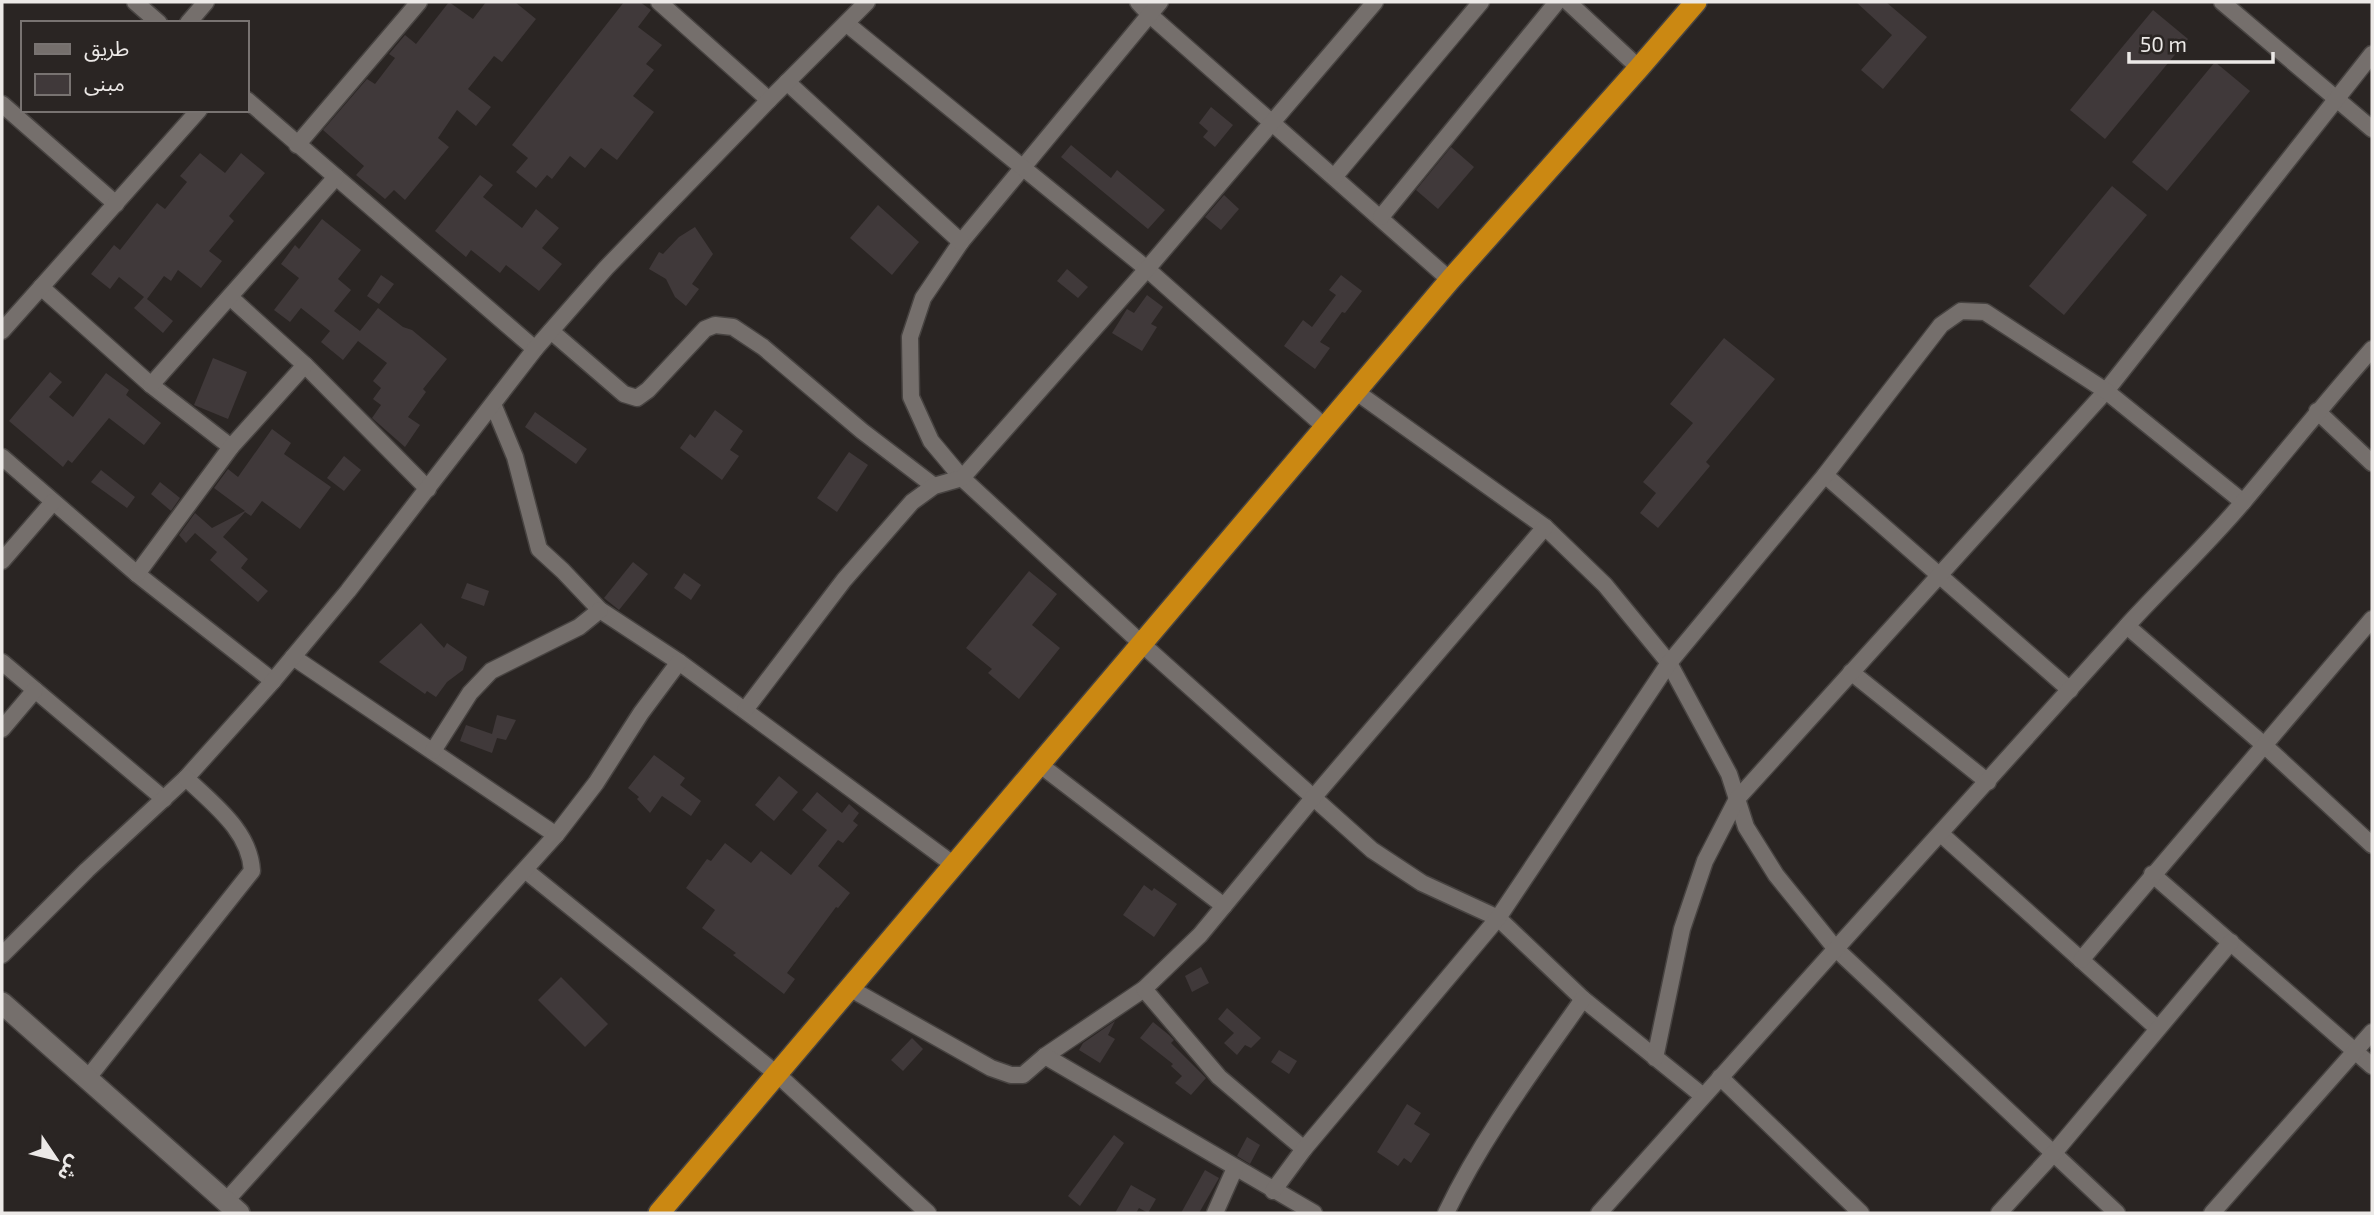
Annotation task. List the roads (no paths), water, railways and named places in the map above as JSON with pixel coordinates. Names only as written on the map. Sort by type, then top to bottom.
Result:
[{"type":"highway","points":[[659,1213],[1450,280],[1696,2]]},
{"type":"street","points":[[135,2],[157,21]]},
{"type":"street","points":[[190,21],[206,2]]},
{"type":"street","points":[[297,145],[419,2]]},
{"type":"street","points":[[659,2],[769,100]]},
{"type":"street","points":[[2,955],[87,870],[186,778],[273,681],[348,591],[536,349],[606,268],[867,2]]},
{"type":"street","points":[[1138,2],[1450,280]]},
{"type":"street","points":[[1160,2],[961,242],[923,298],[910,337],[911,397],[931,441],[961,478],[1372,850],[1422,883],[1498,918],[1583,999],[1703,1096]]},
{"type":"street","points":[[745,710],[844,580],[912,502],[934,486],[961,478],[1147,269],[1375,2]]},
{"type":"street","points":[[1335,176],[1481,2]]},
{"type":"street","points":[[1381,217],[1557,2]]},
{"type":"street","points":[[1568,2],[1639,68]]},
{"type":"street","points":[[2222,2],[2372,129]]},
{"type":"street","points":[[847,24],[1147,269],[1325,427]]},
{"type":"street","points":[[1655,1058],[1682,929],[1705,861],[1737,799],[2106,391],[2372,54]]},
{"type":"street","points":[[787,82],[961,242]]},
{"type":"street","points":[[248,101],[536,349]]},
{"type":"street","points":[[2,104],[116,204]]},
{"type":"street","points":[[2,331],[197,112]]},
{"type":"street","points":[[151,385],[336,177]]},
{"type":"street","points":[[41,287],[151,385],[231,447]]},
{"type":"street","points":[[230,297],[305,365],[428,489]]},
{"type":"street","points":[[1273,1191],[1304,1149],[1498,918],[1669,663],[1825,475],[1941,325],[1961,311],[1985,312],[2106,391],[2243,502]]},
{"type":"street","points":[[551,331],[624,394],[636,398],[648,390],[705,329],[715,325],[733,327],[762,347],[862,431],[934,486]]},
{"type":"street","points":[[1600,1213],[2127,625],[2243,502],[2372,349]]},
{"type":"street","points":[[137,574],[231,447],[305,365]]},
{"type":"street","points":[[1355,391],[1545,527],[1605,585],[1669,663],[1729,774],[1746,827],[1776,875],[1835,948],[2117,1213]]},
{"type":"street","points":[[493,404],[515,457],[539,549],[564,571],[600,610],[679,662],[954,865]]},
{"type":"street","points":[[2317,411],[2372,463]]},
{"type":"street","points":[[2,457],[137,574],[273,681]]},
{"type":"street","points":[[1825,475],[2070,690]]},
{"type":"street","points":[[2,561],[53,502]]},
{"type":"street","points":[[851,989],[990,1069],[1010,1075],[1023,1075],[1045,1056],[1144,989],[1200,934],[1545,527]]},
{"type":"street","points":[[433,751],[470,693],[491,671],[579,627],[600,610]]},
{"type":"street","points":[[2081,960],[2372,619]]},
{"type":"street","points":[[2127,625],[2264,744],[2372,845]]},
{"type":"street","points":[[293,657],[556,835]]},
{"type":"street","points":[[2,662],[164,799]]},
{"type":"street","points":[[2,1003],[232,1207],[556,835],[596,783],[641,713],[679,662]]},
{"type":"street","points":[[1852,672],[1988,782]]},
{"type":"street","points":[[2,729],[35,690]]},
{"type":"street","points":[[1039,764],[1224,906]]},
{"type":"street","points":[[87,1079],[252,871],[251,855],[228,818],[186,778]]},
{"type":"street","points":[[1941,834],[2157,1028]]},
{"type":"street","points":[[525,870],[778,1075],[928,1213]]},
{"type":"street","points":[[2152,874],[2372,1066]]},
{"type":"street","points":[[1999,1213],[2053,1154],[2231,942]]},
{"type":"street","points":[[1144,989],[1219,1077],[1304,1149]]},
{"type":"street","points":[[1446,1213],[1499,1116],[1583,999]]},
{"type":"street","points":[[2212,1213],[2372,1032]]},
{"type":"street","points":[[1045,1056],[1314,1213]]},
{"type":"street","points":[[1720,1077],[1858,1212]]},
{"type":"street","points":[[1215,1213],[1235,1168]]}]
